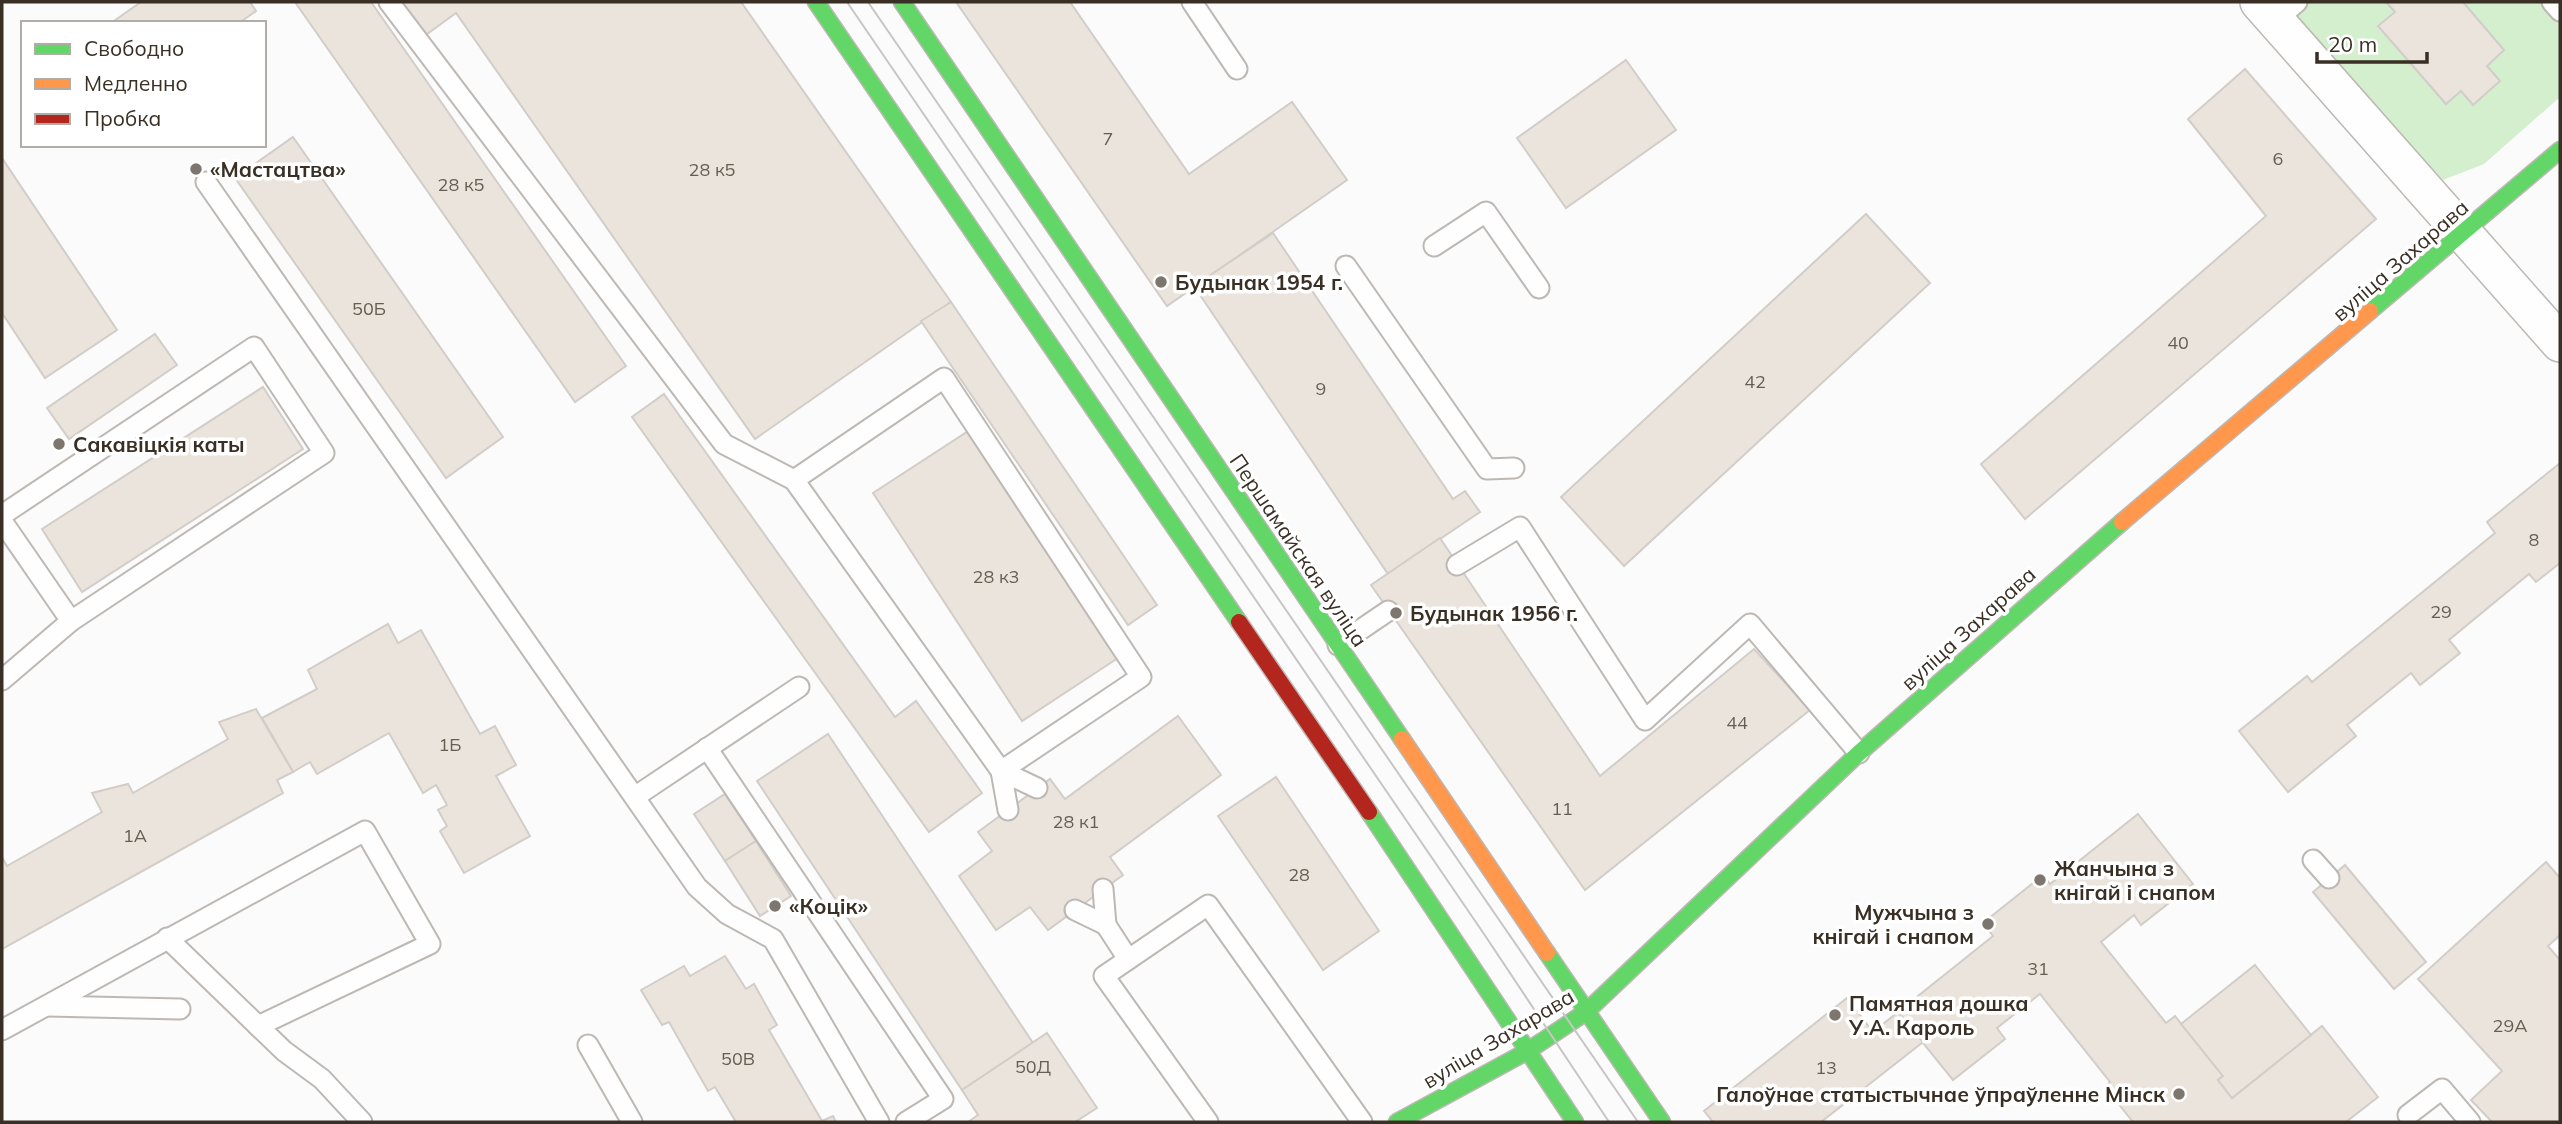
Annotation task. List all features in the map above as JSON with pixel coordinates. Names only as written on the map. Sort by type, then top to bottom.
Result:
[{"type":"main road","points":[[816,2],[1460,946],[1526,1052],[1575,1122]]},
{"type":"main road","name":"Першамайская вуліца","points":[[912,5],[1338,645],[1662,1122]]},
{"type":"main road","name":"вуліца Захарава","points":[[1397,1122],[1526,1052],[1586,1012],[1859,753],[2051,582],[2560,150]]},
{"type":"street","points":[[2277,8],[2464,233],[2560,343]]},
{"type":"lane","points":[[389,2],[723,444],[794,480],[1001,771],[1008,810]]},
{"type":"lane","points":[[1192,2],[1237,69]]},
{"type":"lane","points":[[2552,2],[2560,11]]},
{"type":"lane","points":[[206,182],[698,887],[727,914],[773,939],[879,1122]]},
{"type":"lane","points":[[1434,246],[1486,212],[1539,288]]},
{"type":"lane","points":[[1346,266],[1487,469],[1514,468]]},
{"type":"lane","points":[[2,515],[254,346],[324,453],[71,621],[2,680]]},
{"type":"lane","points":[[794,480],[944,378],[1141,677],[1001,771]]},
{"type":"lane","points":[[2,521],[71,621]]},
{"type":"lane","points":[[1457,565],[1520,527],[1645,720],[1750,624],[1859,753]]},
{"type":"lane","points":[[1338,645],[1388,611]]},
{"type":"lane","points":[[636,796],[799,687]]},
{"type":"lane","points":[[707,748],[943,1099],[906,1122]]},
{"type":"lane","points":[[1001,771],[1037,789]]},
{"type":"lane","points":[[2,1030],[167,937],[365,831],[430,944],[258,1026]]},
{"type":"lane","points":[[2313,860],[2329,878]]},
{"type":"lane","points":[[1103,889],[1106,925],[1128,960]]},
{"type":"lane","points":[[1208,1122],[1104,976],[1208,905],[1362,1122]]},
{"type":"lane","points":[[1075,910],[1106,925]]},
{"type":"lane","points":[[167,937],[284,1051],[322,1079],[362,1122]]},
{"type":"lane","points":[[46,1006],[180,1009]]},
{"type":"lane","points":[[588,1045],[632,1122]]},
{"type":"lane","points":[[2408,1115],[2442,1088],[2470,1122]]},
{"type":"green space","points":[[2279,2],[2560,2],[2560,97],[2484,164],[2443,180]]},
{"type":"building","points":[[141,2],[250,2],[256,11],[242,21],[114,21]]},
{"type":"building","points":[[295,2],[371,2],[626,366],[575,402]]},
{"type":"building","points":[[398,2],[741,2],[951,302],[755,439],[456,13],[423,37]]},
{"type":"building","points":[[956,2],[1070,2],[1189,174],[1292,102],[1347,180],[1167,306]]},
{"type":"building","points":[[2386,2],[2463,2],[2504,50],[2487,66],[2500,81],[2473,105],[2461,91],[2446,104],[2378,26],[2395,12]]},
{"type":"building","points":[[1626,60],[1676,130],[1566,208],[1517,138]]},
{"type":"building","points":[[2245,69],[2376,219],[2025,519],[1981,464],[2266,216],[2188,119]]},
{"type":"building","points":[[293,137],[503,437],[446,478],[235,178]]},
{"type":"building","points":[[2,158],[117,330],[45,378],[2,313]]},
{"type":"building","points":[[1866,214],[1930,283],[1624,566],[1561,497]]},
{"type":"building","points":[[1273,233],[1453,499],[1465,491],[1480,512],[1388,574],[1194,286]]},
{"type":"building","points":[[951,302],[1157,605],[1128,625],[921,321]]},
{"type":"building","points":[[155,334],[177,365],[69,439],[47,408]]},
{"type":"building","points":[[263,387],[303,449],[82,592],[42,529]]},
{"type":"building","points":[[664,394],[895,717],[916,701],[982,793],[929,832],[632,417]]},
{"type":"building","points":[[970,430],[1118,658],[1022,721],[873,493]]},
{"type":"building","points":[[2560,463],[2560,563],[2536,582],[2529,574],[2449,640],[2460,653],[2420,685],[2411,673],[2347,725],[2356,736],[2288,792],[2239,731],[2307,676],[2312,682],[2495,533],[2487,522]]},
{"type":"building","points":[[1440,538],[1600,776],[1754,649],[1810,710],[1585,890],[1371,585]]},
{"type":"building","points":[[388,624],[398,643],[421,630],[480,734],[495,726],[516,765],[496,776],[530,836],[464,873],[440,831],[447,826],[438,810],[447,805],[436,785],[423,793],[389,733],[317,774],[310,762],[293,772],[262,718],[317,689],[308,670]]},
{"type":"building","points":[[256,709],[293,772],[277,780],[283,793],[2,949],[2,857],[7,866],[102,812],[92,793],[128,784],[133,793],[228,739],[219,722]]},
{"type":"building","points":[[1178,716],[1221,775],[1110,857],[1123,875],[1048,930],[1030,907],[996,930],[959,876],[992,851],[978,832],[1050,779],[1065,799]]},
{"type":"building","points":[[828,734],[1033,1043],[962,1090],[757,781]]},
{"type":"building","points":[[1276,777],[1379,931],[1323,970],[1218,816]]},
{"type":"building","points":[[725,794],[756,841],[725,861],[694,814]]},
{"type":"building","points":[[2138,814],[2193,884],[2141,925],[2134,915],[2101,942],[2166,1023],[2175,1016],[2223,1076],[2218,1080],[2232,1098],[2322,1026],[2378,1097],[2346,1122],[2133,1122],[2105,1087],[2110,1082],[2040,994],[1997,1028],[2005,1039],[1953,1080],[1898,1012],[1993,936],[1983,923],[2043,875],[2050,884]]},
{"type":"building","points":[[756,841],[791,896],[760,916],[725,861]]},
{"type":"building","points":[[2546,862],[2560,878],[2560,935],[2548,946],[2560,960],[2560,1122],[2492,1122],[2471,1100],[2502,1071],[2418,979]]},
{"type":"building","points":[[2345,865],[2426,962],[2394,989],[2313,892]]},
{"type":"building","points":[[725,956],[746,989],[754,984],[777,1025],[769,1030],[822,1121],[833,1116],[836,1122],[736,1122],[715,1087],[708,1091],[669,1022],[662,1025],[641,990],[684,966],[690,976]]},
{"type":"building","points":[[2255,965],[2311,1035],[2232,1098],[2218,1080],[2223,1076],[2181,1024]]},
{"type":"building","points":[[1847,998],[1873,1032],[1898,1012],[1923,1042],[1821,1122],[1713,1122],[1704,1111]]},
{"type":"building","points":[[1047,1033],[1097,1108],[1075,1122],[968,1122],[978,1115],[962,1090]]},
{"type":"tram line","points":[[847,2],[1484,934],[1609,1122]]},
{"type":"tram line","points":[[868,2],[1638,1122]]},
{"type":"traffic: fast","points":[[816,2],[1239,622]]},
{"type":"traffic: fast","points":[[902,2],[1402,739]]},
{"type":"traffic: fast","points":[[2370,311],[2560,150]]},
{"type":"traffic: fast","points":[[1397,1122],[1526,1052],[1586,1012],[1859,753],[2122,522]]},
{"type":"traffic: fast","points":[[1369,812],[1575,1122]]},
{"type":"traffic: fast","points":[[1547,953],[1662,1122]]},
{"type":"traffic: slow","points":[[2122,522],[2370,311]]},
{"type":"traffic: slow","points":[[1402,739],[1547,953]]},
{"type":"traffic: jam","points":[[1239,622],[1369,812]]},
{"type":"place","name":"«Мастацтва»","points":[[196,169]]},
{"type":"place","name":"Будынак 1954 г.","points":[[1161,282]]},
{"type":"place","name":"Сакавіцкія каты","points":[[59,444]]},
{"type":"place","name":"Будынак 1956 г.","points":[[1396,613]]},
{"type":"place","name":"Жанчына з кнігай і снапом","points":[[2040,880]]},
{"type":"place","name":"«Коцік»","points":[[775,906]]},
{"type":"place","name":"Мужчына з кнігай і снапом","points":[[1988,924]]},
{"type":"place","name":"Памятная дошка У.А. Кароль","points":[[1835,1015]]},
{"type":"place","name":"Галоўнае статыстычнае ўпраўленне Мінск","points":[[2179,1094]]}]
